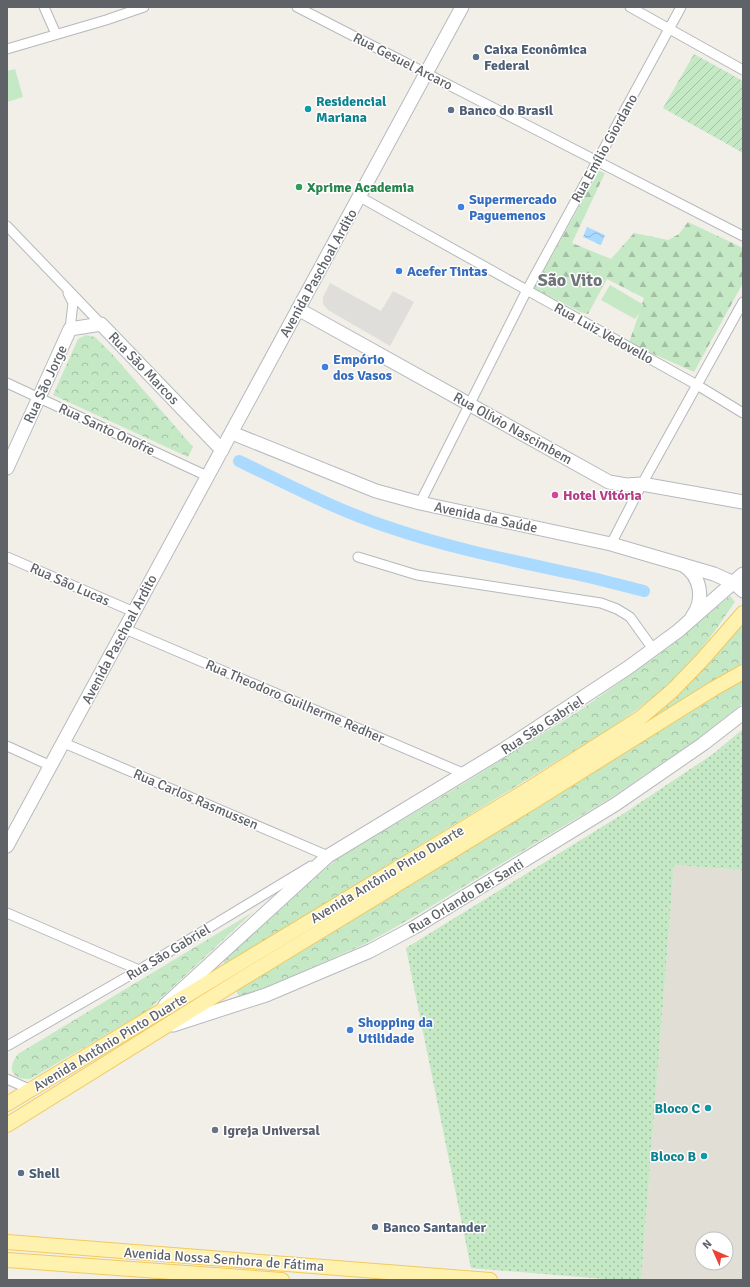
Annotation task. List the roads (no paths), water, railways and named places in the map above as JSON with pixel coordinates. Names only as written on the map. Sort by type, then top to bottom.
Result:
[{"type":"main road","name":"Avenida Paschoal Ardito","points":[[7,846],[462,7]]},
{"type":"main road","name":"Rua Olívio Nascimbem","points":[[298,309],[470,403],[609,482],[626,485],[642,484],[743,502]]},
{"type":"main road","name":"Rua São Jorge","points":[[7,468],[70,329],[101,324]]},
{"type":"main road","name":"Rua São Marcos","points":[[101,324],[222,450]]},
{"type":"main road","points":[[208,436],[218,439],[232,433]]},
{"type":"main road","name":"Avenida da Saúde","points":[[232,433],[376,491],[420,503],[611,544],[714,574],[738,587]]},
{"type":"main road","points":[[680,563],[692,572],[697,580],[700,595],[694,614],[687,623]]},
{"type":"main road","name":"Rua São Gabriel","points":[[152,1017],[328,856],[464,774],[574,705],[653,650],[687,623],[738,587],[743,574]]},
{"type":"main road","name":"Avenida Antônio Pinto Duarte","points":[[7,1104],[527,790],[639,719],[672,691],[702,660],[743,613]]},
{"type":"main road","name":"Avenida Antônio Pinto Duarte","points":[[7,1125],[240,980],[534,802],[713,689],[743,672]]},
{"type":"main road","name":"Rua Orlando Dei Santi","points":[[163,1028],[266,995],[370,952],[415,927],[616,804],[703,744],[743,713]]},
{"type":"main road","name":"Avenida Nossa Senhora de Fátima","points":[[7,1242],[361,1275],[490,1280]]},
{"type":"main road","name":"Avenida Nossa Senhora de Fátima","points":[[7,1260],[282,1280]]},
{"type":"street","points":[[44,7],[56,34]]},
{"type":"street","points":[[7,49],[106,20],[144,7]]},
{"type":"street","name":"Rua Gesuel Arcaro","points":[[297,7],[743,236]]},
{"type":"street","points":[[630,7],[743,70]]},
{"type":"street","name":"Rua Emílio Giordano","points":[[420,503],[527,290],[681,7]]},
{"type":"street","name":"Rua Luiz Vedovello","points":[[360,197],[698,386],[743,413]]},
{"type":"street","name":"Rua São Marcos","points":[[7,226],[101,324]]},
{"type":"street","name":"Rua São Marcos","points":[[65,287],[73,303],[70,329]]},
{"type":"street","points":[[611,544],[642,484],[698,386],[743,302]]},
{"type":"street","name":"Rua Santo Onofre","points":[[7,383],[207,476]]},
{"type":"street","name":"Rua São Lucas","points":[[7,556],[134,612]]},
{"type":"street","points":[[358,557],[417,575],[600,603],[617,609],[630,617],[653,650]]},
{"type":"street","name":"Rua Theodoro Guilherme Redher","points":[[125,629],[464,774]]},
{"type":"street","name":"Rua Carlos Rasmussen","points":[[64,743],[328,856]]},
{"type":"street","points":[[7,746],[51,766]]},
{"type":"street","name":"Rua São Gabriel","points":[[7,1046],[139,970],[328,856]]},
{"type":"street","points":[[7,913],[139,970]]},
{"type":"street","points":[[7,1079],[31,1090]]},
{"type":"water","points":[[587,227],[605,235],[601,245],[583,237]]},
{"type":"waterway","points":[[239,461],[333,506],[413,535],[480,553],[589,577],[644,591]]},
{"type":"place","name":"Caixa Econômica Federal","points":[[476,57]]},
{"type":"place","name":"Residencial Mariana","points":[[308,109]]},
{"type":"place","name":"Banco do Brasil","points":[[451,110]]},
{"type":"place","name":"Xprime Academia","points":[[299,187]]},
{"type":"place","name":"Supermercado Paguemenos","points":[[461,207]]},
{"type":"place","name":"Acefer Tintas","points":[[399,271]]},
{"type":"place","name":"Empório dos Vasos","points":[[325,367]]},
{"type":"place","name":"Hotel Vitória","points":[[555,495]]},
{"type":"place","name":"Shopping da Utilidade","points":[[350,1030]]},
{"type":"place","name":"Bloco C","points":[[708,1108]]},
{"type":"place","name":"Igreja Universal","points":[[215,1130]]},
{"type":"place","name":"Bloco B","points":[[704,1156]]},
{"type":"place","name":"Shell","points":[[21,1173]]},
{"type":"place","name":"Banco Santander","points":[[375,1227]]},
{"type":"district","name":"São Vito","points":[[570,280]]}]
